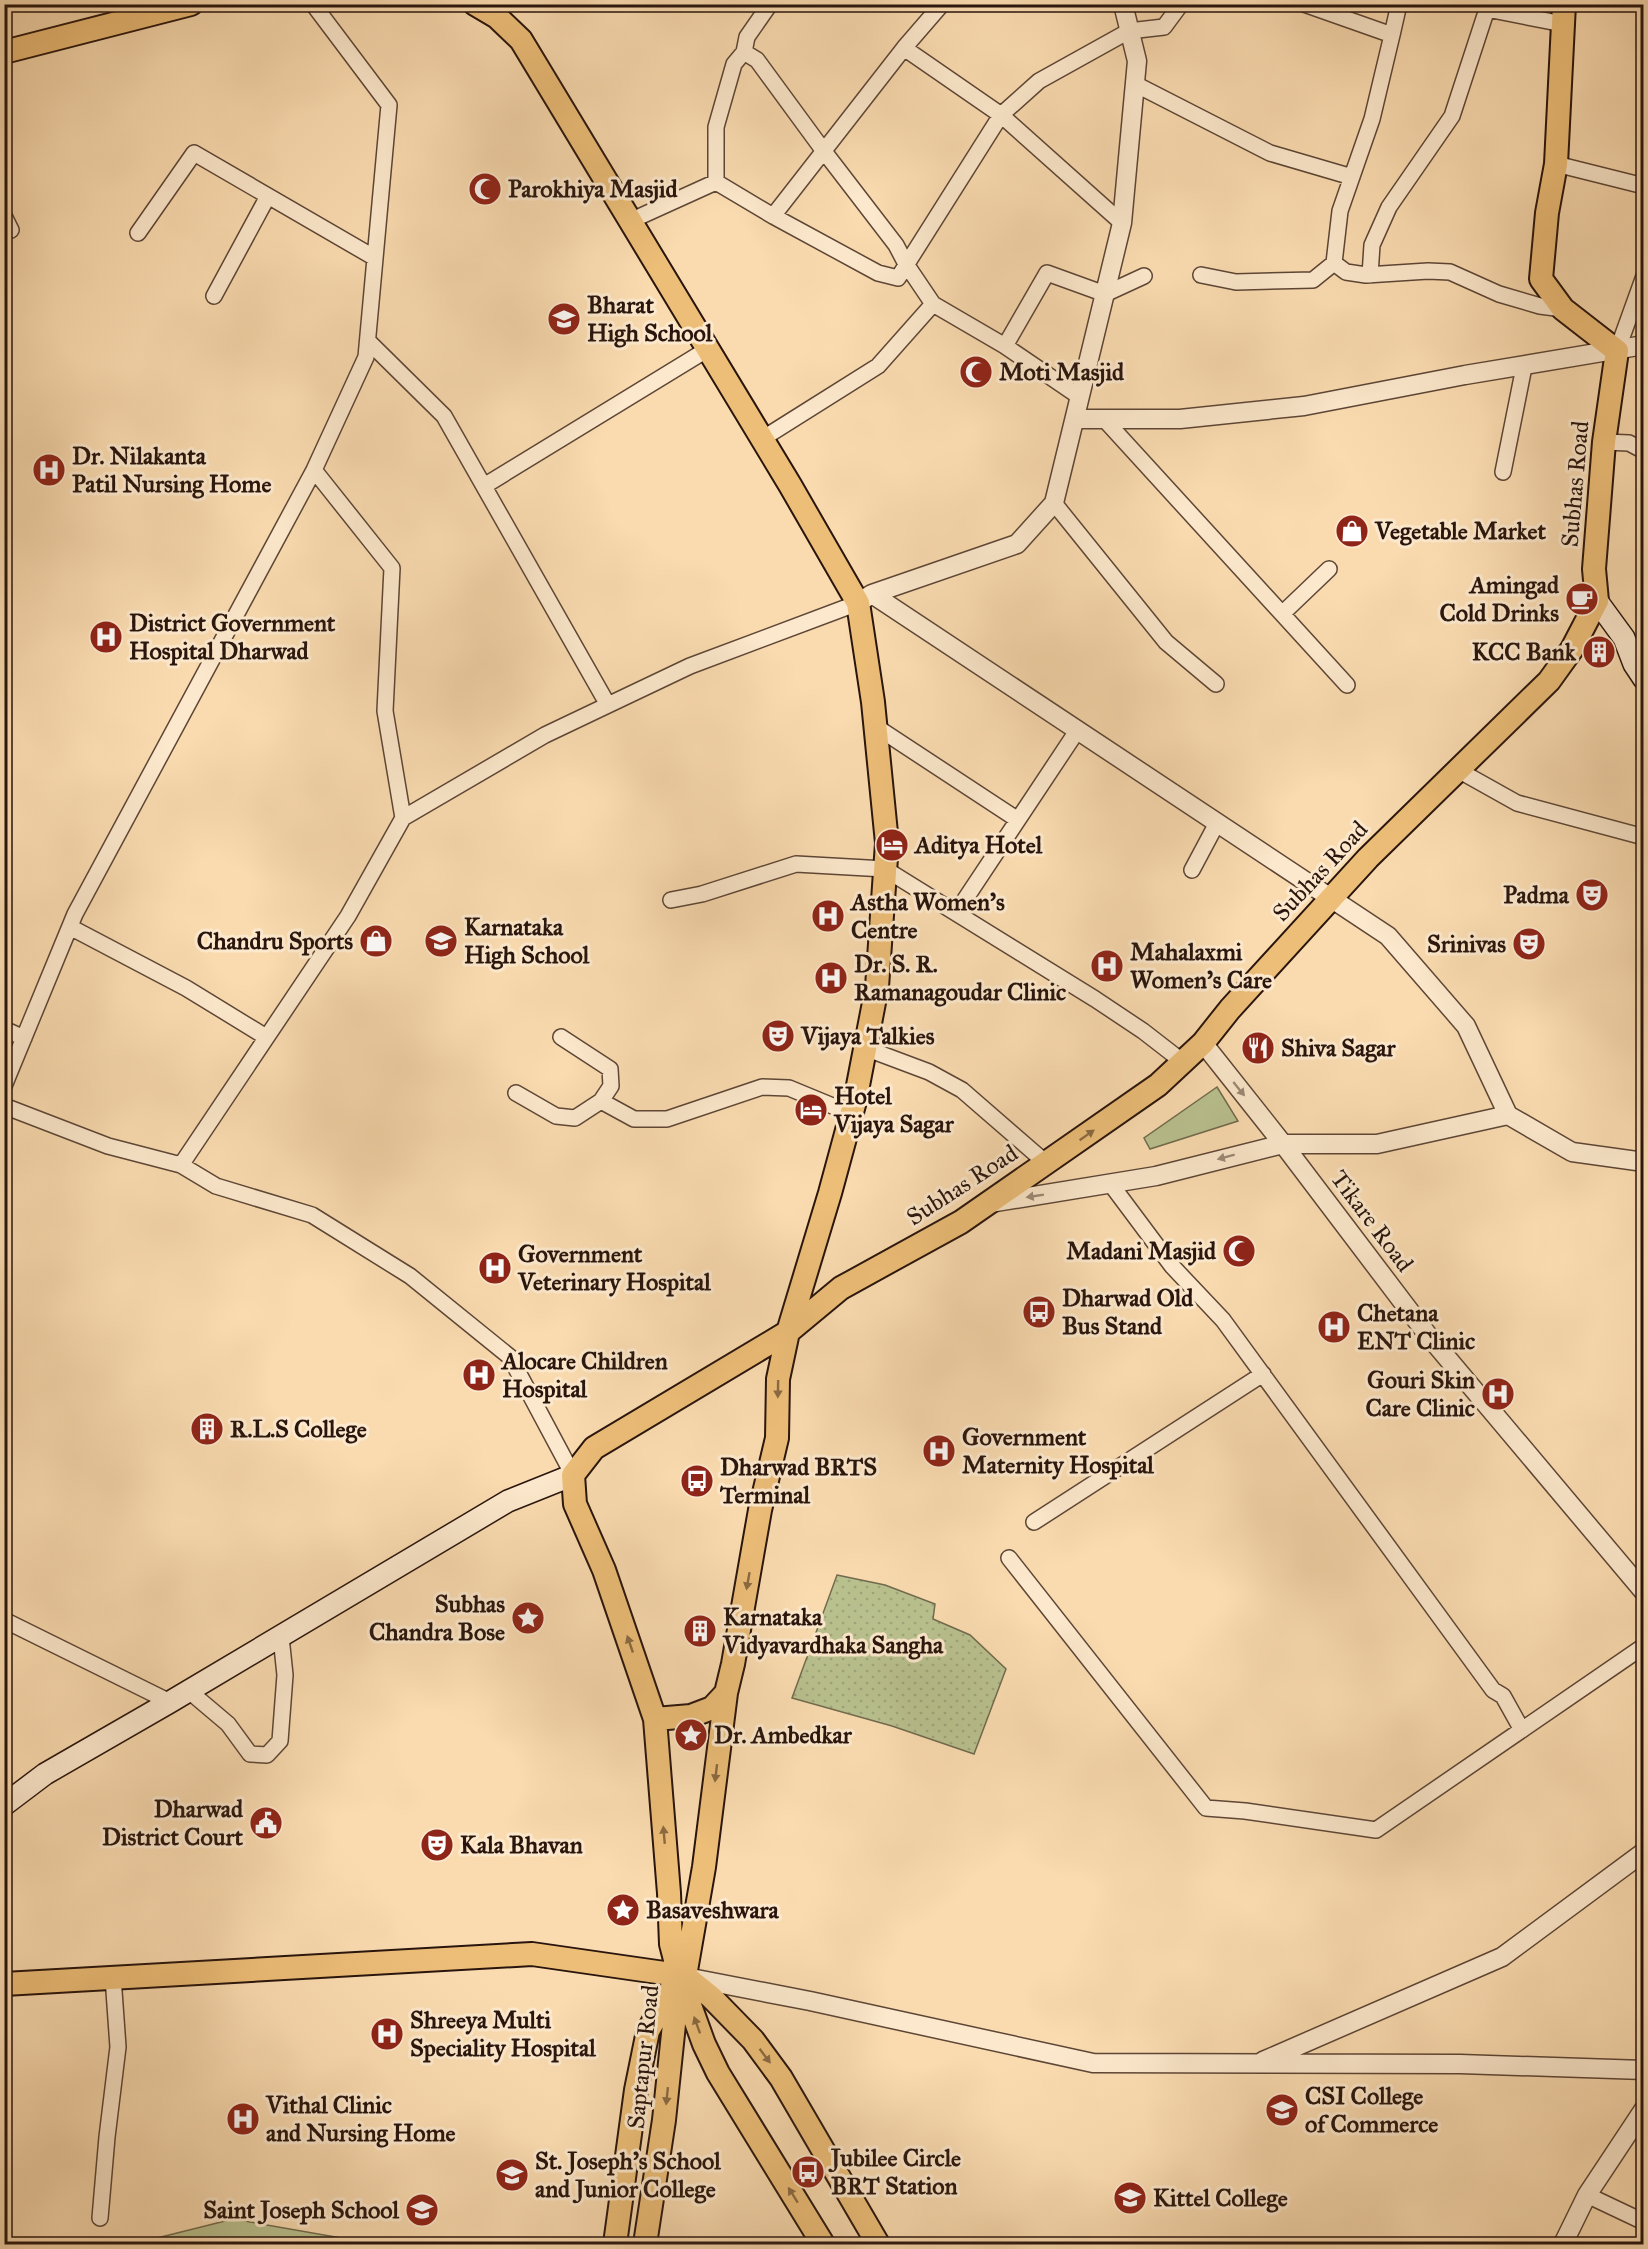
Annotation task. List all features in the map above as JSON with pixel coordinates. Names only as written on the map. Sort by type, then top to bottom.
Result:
[{"type":"main road","points":[[475,4],[496,11],[521,40],[762,439],[865,598],[887,843],[877,987],[852,1114],[788,1332],[778,1379],[777,1438],[760,1509],[726,1693],[704,1867],[682,1976]]},
{"type":"main road","points":[[4,52],[188,5]]},
{"type":"main road","points":[[1564,14],[1556,164],[1547,213],[1541,279],[1563,309],[1617,351]]},
{"type":"main road","name":"Subhas Road","points":[[573,1475],[594,1448],[788,1332],[841,1288],[961,1222],[1158,1085],[1203,1043],[1230,1009],[1368,858],[1549,681],[1572,649],[1597,601],[1594,570],[1604,442],[1617,351]]},
{"type":"main road","points":[[1597,601],[1624,638],[1634,664],[1644,679]]},
{"type":"main road","points":[[4,1805],[45,1774],[281,1637],[508,1501],[573,1475],[575,1504],[604,1570],[654,1719],[669,1893],[671,1944],[704,2044],[718,2073],[824,2244]]},
{"type":"main road","points":[[654,1719],[691,1716],[712,1707],[726,1693]]},
{"type":"main road","points":[[4,1984],[532,1954],[682,1976],[711,1997],[753,2040],[781,2078],[878,2244]]},
{"type":"main road","name":"Saptapur Road","points":[[615,2244],[636,2090],[648,2031],[682,1976]]},
{"type":"main road","name":"Saptapur Road","points":[[645,2244],[664,2120],[682,1976]]},
{"type":"street","points":[[4,1086],[70,927],[314,470],[366,357],[388,105],[314,4]]},
{"type":"street","points":[[716,182],[716,127],[734,64],[744,52],[747,38],[770,4]]},
{"type":"street","points":[[773,216],[904,48],[942,4]]},
{"type":"street","points":[[181,1165],[348,916],[403,818],[545,735],[690,666],[865,598],[1017,544],[1054,503],[1122,223],[1137,61],[1122,4]]},
{"type":"street","points":[[716,182],[878,273],[898,278],[1001,115],[1039,81],[1129,31],[1164,27],[1180,4]]},
{"type":"street","points":[[1305,4],[1392,35]]},
{"type":"street","points":[[1201,275],[1236,282],[1313,280],[1334,263],[1340,211],[1372,118],[1399,4]]},
{"type":"street","points":[[1370,275],[1372,245],[1389,207],[1452,116],[1487,9],[1564,14]]},
{"type":"street","points":[[904,48],[1001,115],[1122,223]]},
{"type":"street","points":[[744,52],[757,60],[896,245],[933,304],[1005,346],[1080,397]]},
{"type":"street","points":[[1135,84],[1270,153],[1352,177]]},
{"type":"street","points":[[138,233],[195,153],[375,258]]},
{"type":"street","points":[[1556,164],[1644,186]]},
{"type":"street","points":[[630,221],[716,182]]},
{"type":"street","points":[[214,296],[268,196]]},
{"type":"street","points":[[4,216],[12,230]]},
{"type":"street","points":[[1334,263],[1346,272],[1370,275],[1428,271],[1450,272],[1499,294],[1540,306],[1563,309]]},
{"type":"street","points":[[1005,346],[1047,273],[1105,294],[1144,276]]},
{"type":"street","points":[[1617,351],[1644,276]]},
{"type":"street","points":[[762,439],[878,366],[933,304]]},
{"type":"street","points":[[368,341],[444,416],[608,705]]},
{"type":"street","points":[[1075,419],[1180,419],[1304,406],[1465,375],[1524,367],[1644,345]]},
{"type":"street","points":[[484,486],[708,349]]},
{"type":"street","points":[[1503,472],[1524,367]]},
{"type":"street","points":[[1104,419],[1347,685]]},
{"type":"street","points":[[1604,442],[1629,443],[1644,452]]},
{"type":"street","points":[[314,470],[392,568],[386,711],[403,818]]},
{"type":"street","points":[[1054,503],[1166,642],[1216,684]]},
{"type":"street","points":[[1283,613],[1329,568]]},
{"type":"street","points":[[865,598],[1077,731],[1388,936],[1466,1026],[1508,1115],[1572,1152],[1644,1162]]},
{"type":"street","points":[[875,726],[1018,820]]},
{"type":"street","points":[[956,913],[1077,731]]},
{"type":"street","points":[[1458,770],[1517,803],[1644,837]]},
{"type":"street","points":[[1192,870],[1217,823]]},
{"type":"street","points":[[671,900],[702,894],[796,864],[885,869],[1143,1030],[1183,1062]]},
{"type":"street","points":[[70,927],[186,988],[266,1037]]},
{"type":"street","points":[[4,1029],[24,1038]]},
{"type":"street","points":[[516,1093],[556,1116],[575,1118],[601,1101],[611,1086],[610,1069],[561,1037]]},
{"type":"street","name":"Tikare Road","points":[[1203,1043],[1427,1334],[1644,1592]]},
{"type":"street","points":[[865,1048],[929,1072],[962,1090],[1046,1163]]},
{"type":"street","points":[[601,1101],[634,1119],[667,1119],[762,1087],[789,1088],[852,1114]]},
{"type":"street","points":[[4,1106],[108,1146],[181,1165],[216,1186],[312,1215],[410,1276],[510,1357],[573,1475]]},
{"type":"street","points":[[987,1204],[1156,1176],[1283,1144],[1377,1144],[1508,1115]]},
{"type":"street","points":[[1110,1184],[1172,1266],[1223,1320],[1493,1690],[1503,1696],[1522,1730]]},
{"type":"street","points":[[1034,1522],[1263,1374]]},
{"type":"street","points":[[1009,1558],[1206,1808],[1245,1811],[1376,1830],[1644,1646]]},
{"type":"street","points":[[4,1620],[170,1702]]},
{"type":"street","points":[[189,1691],[228,1724],[250,1754],[267,1755],[280,1741],[285,1675],[281,1637]]},
{"type":"street","points":[[1256,2064],[1502,1957],[1644,1852]]},
{"type":"street","points":[[682,1976],[810,2001],[1093,2063],[1460,2064],[1644,2070]]},
{"type":"street","points":[[100,2217],[118,2047],[113,1977]]},
{"type":"street","points":[[1563,2244],[1587,2195],[1644,2109]]},
{"type":"street","points":[[1587,2195],[1644,2222]]},
{"type":"green space","points":[[1217,1087],[1238,1121],[1150,1149],[1144,1138]]},
{"type":"green space","points":[[837,1575],[885,1585],[935,1604],[933,1619],[970,1635],[1006,1669],[974,1754],[892,1726],[792,1698]]},
{"type":"green space","points":[[233,2219],[364,2242],[370,2244],[133,2244]]},
{"type":"place","name":"Parokhiya Masjid","points":[[485,189]]},
{"type":"place","name":"Bharat High School","points":[[564,319]]},
{"type":"place","name":"Moti Masjid","points":[[976,372]]},
{"type":"place","name":"Dr. Nilakanta Patil Nursing Home","points":[[49,470]]},
{"type":"place","name":"Vegetable Market","points":[[1352,531]]},
{"type":"place","name":"Amingad Cold Drinks","points":[[1582,599]]},
{"type":"place","name":"District Government Hospital Dharwad","points":[[106,637]]},
{"type":"place","name":"KCC Bank","points":[[1599,652]]},
{"type":"place","name":"Aditya Hotel","points":[[892,845]]},
{"type":"place","name":"Padma","points":[[1592,895]]},
{"type":"place","name":"Astha Women's Centre","points":[[828,916]]},
{"type":"place","name":"Chandru Sports","points":[[376,941]]},
{"type":"place","name":"Karnataka High School","points":[[441,941]]},
{"type":"place","name":"Srinivas","points":[[1529,944]]},
{"type":"place","name":"Mahalaxmi Women's Care","points":[[1107,966]]},
{"type":"place","name":"Dr. S. R. Ramanagoudar Clinic","points":[[831,978]]},
{"type":"place","name":"Vijaya Talkies","points":[[778,1036]]},
{"type":"place","name":"Shiva Sagar","points":[[1258,1048]]},
{"type":"place","name":"Hotel Vijaya Sagar","points":[[811,1110]]},
{"type":"place","name":"Madani Masjid","points":[[1239,1251]]},
{"type":"place","name":"Government Veterinary Hospital","points":[[495,1268]]},
{"type":"place","name":"Dharwad Old Bus Stand","points":[[1039,1312]]},
{"type":"place","name":"Chetana ENT Clinic","points":[[1334,1327]]},
{"type":"place","name":"Alocare Children Hospital","points":[[479,1375]]},
{"type":"place","name":"Gouri Skin Care Clinic","points":[[1498,1394]]},
{"type":"place","name":"R.L.S College","points":[[207,1429]]},
{"type":"place","name":"Government Maternity Hospital","points":[[939,1451]]},
{"type":"place","name":"Dharwad BRTS Terminal","points":[[697,1481]]},
{"type":"place","name":"Subhas Chandra Bose","points":[[528,1618]]},
{"type":"place","name":"Karnataka Vidyavardhaka Sangha","points":[[700,1631]]},
{"type":"place","name":"Dr. Ambedkar","points":[[691,1735]]},
{"type":"place","name":"Dharwad District Court","points":[[266,1823]]},
{"type":"place","name":"Kala Bhavan","points":[[437,1845]]},
{"type":"place","name":"Basaveshwara","points":[[623,1910]]},
{"type":"place","name":"Shreeya Multi Speciality Hospital","points":[[387,2034]]},
{"type":"place","name":"CSI College of Commerce","points":[[1282,2110]]},
{"type":"place","name":"Vithal Clinic and Nursing Home","points":[[243,2119]]},
{"type":"place","name":"Jubilee Circle BRT Station","points":[[808,2172]]},
{"type":"place","name":"St. Joseph's School and Junior College","points":[[512,2175]]},
{"type":"place","name":"Kittel College","points":[[1130,2198]]},
{"type":"place","name":"Saint Joseph School","points":[[422,2210]]}]
